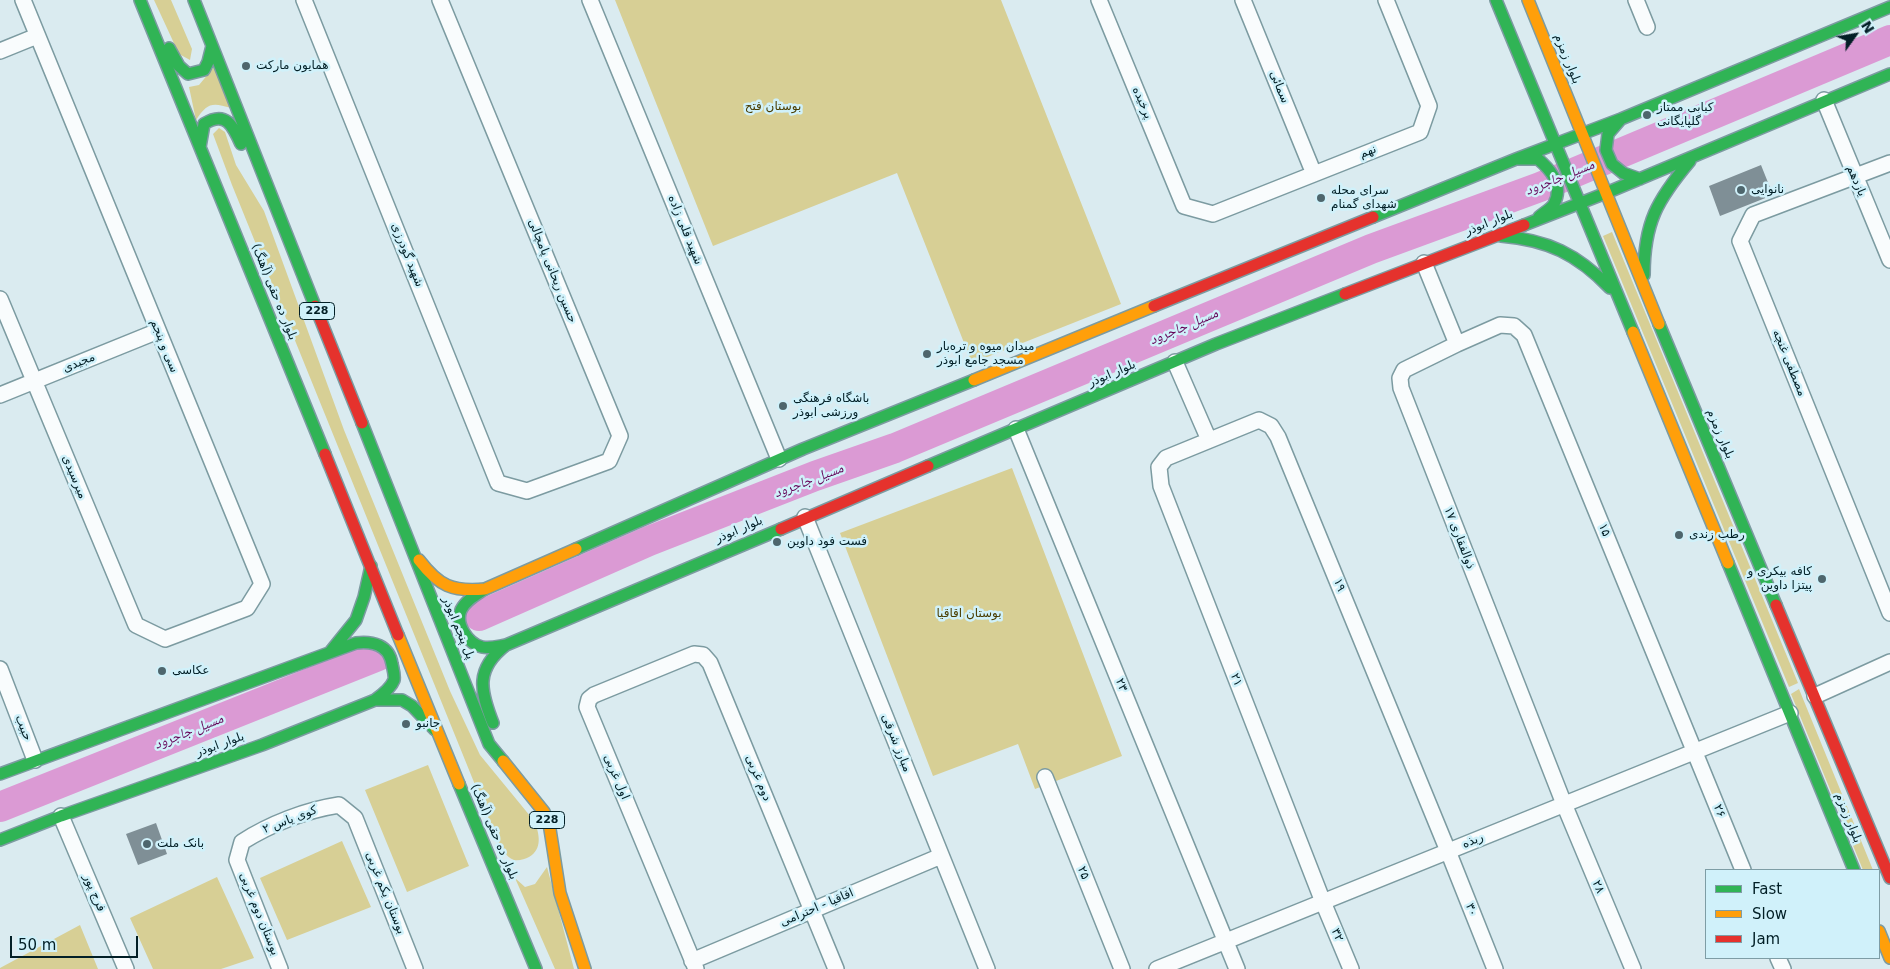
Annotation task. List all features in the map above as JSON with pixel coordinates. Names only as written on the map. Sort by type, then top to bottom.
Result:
[{"type":"main road","name":"228","points":[[194,0],[413,551]]},
{"type":"main road","name":"بلوار زمزم","points":[[1496,0],[1854,869]]},
{"type":"main road","name":"بلوار زمزم","points":[[1528,0],[1645,291],[1890,878]]},
{"type":"main road","points":[[141,3],[158,23],[170,51],[179,66],[188,74],[198,74],[205,69],[212,46]]},
{"type":"main road","name":"بلوار ده حقی (آهنگ)","points":[[141,3],[536,969]]},
{"type":"main road","points":[[506,645],[485,648],[473,644],[462,630],[460,614],[467,602],[485,589],[779,459],[1555,144],[1621,119],[1890,8]]},
{"type":"main road","name":"بلوار ابوذر","points":[[511,770],[483,696],[485,670],[491,657],[506,645],[1216,344],[1640,179],[1824,100],[1890,74]]},
{"type":"main road","points":[[200,147],[204,124],[215,117],[220,117],[230,123],[236,130],[257,172],[265,182]]},
{"type":"main road","points":[[1621,119],[1608,134],[1606,150],[1612,164],[1623,173],[1640,179]]},
{"type":"main road","points":[[1645,291],[1644,243],[1649,226],[1659,199],[1669,184],[1694,156]]},
{"type":"main road","points":[[1516,160],[1538,159],[1551,170],[1558,187],[1554,204],[1539,218]]},
{"type":"main road","points":[[1495,236],[1521,237],[1544,242],[1562,249],[1596,272],[1619,299]]},
{"type":"main road","points":[[413,551],[437,581],[450,589],[466,591],[485,589]]},
{"type":"main road","name":"پل پنجم ابوذر","points":[[413,551],[489,744],[511,770]]},
{"type":"main road","points":[[328,654],[352,626],[358,615],[364,599],[371,566]]},
{"type":"main road","points":[[0,774],[356,643],[369,641],[379,644],[387,650],[393,662],[393,682],[375,700]]},
{"type":"main road","name":"بلوار ابوذر","points":[[0,840],[61,816],[262,745],[375,700],[402,700],[421,714],[439,735]]},
{"type":"main road","name":"228","points":[[511,770],[544,812],[549,823],[560,893],[585,969]]},
{"type":"main road","points":[[1880,933],[1890,958]]},
{"type":"street","name":"سی و پنجم","points":[[23,0],[262,584],[247,608],[165,639]]},
{"type":"street","name":"شهید گودرزی","points":[[304,0],[498,483],[527,491]]},
{"type":"street","name":"حسین ریحانی پامچالی","points":[[440,0],[620,436],[609,460],[527,491]]},
{"type":"street","name":"شهید قلی زاده","points":[[590,0],[779,459]]},
{"type":"street","name":"پرخیده","points":[[1099,0],[1184,206]]},
{"type":"street","name":"سمائی","points":[[1243,0],[1314,174]]},
{"type":"street","name":"نهم","points":[[1184,206],[1213,214],[1420,132],[1429,106],[1386,0]]},
{"type":"street","points":[[1636,0],[1647,27]]},
{"type":"street","points":[[0,51],[38,36]]},
{"type":"street","name":"یازدهم","points":[[1824,100],[1890,260]]},
{"type":"street","name":"مصطفی غنچه","points":[[1890,163],[1753,215],[1740,241],[1890,613]]},
{"type":"street","points":[[1424,263],[1457,344]]},
{"type":"street","name":"میرسیدی","points":[[0,299],[33,382],[136,625],[165,639]]},
{"type":"street","name":"ذوالفقاری ۱۷","points":[[1500,325],[1404,370],[1400,378],[1401,388],[1564,804]]},
{"type":"street","name":"۱۵","points":[[1500,325],[1514,326],[1524,335],[1695,751]]},
{"type":"street","name":"مجیدی","points":[[0,395],[158,331]]},
{"type":"street","points":[[1175,362],[1209,440]]},
{"type":"street","name":"۱۹","points":[[1166,458],[1259,420],[1270,426],[1278,436],[1448,851]]},
{"type":"street","name":"۲۳","points":[[1016,430],[1237,969]]},
{"type":"street","name":"۲۱","points":[[1166,458],[1159,467],[1161,486],[1323,902]]},
{"type":"street","name":"مبارز شرقی","points":[[805,517],[987,969]]},
{"type":"street","name":"دوم غربی","points":[[694,654],[703,655],[710,663],[836,969]]},
{"type":"street","name":"اول غربی","points":[[694,654],[594,696],[589,699],[587,707],[694,965]]},
{"type":"street","points":[[1815,696],[1890,662]]},
{"type":"street","name":"حبیب","points":[[0,669],[35,760]]},
{"type":"street","name":"ربذه","points":[[1157,969],[1790,713]]},
{"type":"street","name":"۲۶","points":[[1695,751],[1743,869]]},
{"type":"street","name":"۲۵","points":[[1045,777],[1122,969]]},
{"type":"street","name":"کوی یاس ۲","points":[[237,860],[242,842],[257,832],[320,808],[339,804],[355,818]]},
{"type":"street","name":"۲۸","points":[[1564,804],[1633,969]]},
{"type":"street","name":"فرج پور","points":[[61,816],[126,969]]},
{"type":"street","name":"بوستان یکم غربی","points":[[355,818],[416,969]]},
{"type":"street","name":"۳۰","points":[[1448,851],[1495,969]]},
{"type":"street","name":"اقاقیا - احترامی","points":[[694,965],[813,910],[942,856]]},
{"type":"street","name":"بوستان دوم غربی","points":[[237,860],[280,969]]},
{"type":"street","name":"۳۲","points":[[1323,902],[1351,969]]},
{"type":"green space","points":[[154,0],[171,0],[192,49],[190,60],[179,54]]},
{"type":"green space","name":"بوستان فتح","points":[[615,0],[1001,0],[1121,304],[972,363],[897,173],[713,246]]},
{"type":"green space","points":[[214,67],[231,108],[210,105],[203,110],[196,120],[189,87],[199,85]]},
{"type":"green space","points":[[219,128],[225,132],[236,165],[264,211],[344,430],[450,691],[480,755],[535,822],[539,836],[538,846],[533,854],[527,858],[522,860],[511,859],[497,839],[232,185],[213,134]]},
{"type":"green space","points":[[1612,232],[1798,683],[1789,687],[1603,236]]},
{"type":"green space","name":"بوستان اقاقیا","points":[[1012,468],[1122,756],[1035,789],[1018,744],[933,776],[840,533]]},
{"type":"green space","points":[[1799,689],[1873,869],[1863,869],[1791,694]]},
{"type":"green space","points":[[428,765],[469,866],[407,892],[365,790]]},
{"type":"green space","points":[[342,841],[371,907],[287,940],[260,878]]},
{"type":"green space","points":[[547,867],[574,969],[555,969],[515,878],[525,887],[535,884]]},
{"type":"green space","points":[[217,877],[254,958],[221,969],[153,969],[130,918]]},
{"type":"green space","points":[[80,925],[98,969],[0,969],[0,968]]},
{"type":"building","name":"نانوایی","points":[[1761,165],[1773,195],[1720,216],[1709,186]]},
{"type":"building","name":"بانک ملت","points":[[156,823],[167,854],[138,865],[126,834]]},
{"type":"waterway","name":"مسیل جاجرود","points":[[479,616],[649,541],[815,476],[895,448],[1371,249],[1540,187],[1890,40]]},
{"type":"waterway","name":"مسیل جاجرود","points":[[0,807],[378,656]]},
{"type":"traffic: fast","points":[[140,0],[325,454]]},
{"type":"traffic: fast","points":[[194,0],[315,306]]},
{"type":"traffic: fast","points":[[1496,0],[1633,332]]},
{"type":"traffic: fast","points":[[1373,217],[1621,119],[1890,7]]},
{"type":"traffic: fast","points":[[169,48],[179,66],[188,74],[204,70],[212,46]]},
{"type":"traffic: fast","points":[[1524,225],[1606,193],[1890,74]]},
{"type":"traffic: fast","points":[[200,147],[204,124],[218,119],[223,119],[232,126],[241,144]]},
{"type":"traffic: fast","points":[[1621,119],[1608,134],[1606,150],[1612,164],[1623,173],[1640,179]]},
{"type":"traffic: fast","points":[[1517,159],[1538,159],[1555,178],[1558,190],[1557,197],[1551,208],[1539,217]]},
{"type":"traffic: fast","points":[[1644,275],[1647,241],[1655,213],[1669,188],[1690,161]]},
{"type":"traffic: fast","points":[[1501,236],[1533,241],[1561,251],[1586,266],[1610,288]]},
{"type":"traffic: fast","points":[[928,466],[1216,344],[1345,294]]},
{"type":"traffic: fast","points":[[1659,324],[1776,605]]},
{"type":"traffic: fast","points":[[576,549],[803,449],[974,380]]},
{"type":"traffic: fast","points":[[362,423],[489,744],[503,761]]},
{"type":"traffic: fast","points":[[493,723],[485,700],[483,681],[489,663],[506,645],[781,529]]},
{"type":"traffic: fast","points":[[1728,563],[1854,869]]},
{"type":"traffic: fast","points":[[331,651],[356,620],[364,597],[371,566]]},
{"type":"traffic: fast","points":[[485,589],[463,606],[460,615],[461,627],[468,638],[477,645],[488,648],[506,645]]},
{"type":"traffic: fast","points":[[0,774],[356,643],[374,644],[388,652],[394,672],[394,680],[389,689],[375,700]]},
{"type":"traffic: fast","points":[[0,840],[61,816],[262,745],[375,700],[402,700],[412,706],[435,730]]},
{"type":"traffic: fast","points":[[459,784],[536,969]]},
{"type":"traffic: slow","points":[[1528,0],[1659,324]]},
{"type":"traffic: slow","points":[[974,380],[1154,306]]},
{"type":"traffic: slow","points":[[1633,332],[1728,563]]},
{"type":"traffic: slow","points":[[419,560],[433,576],[447,585],[474,590],[485,589],[576,549]]},
{"type":"traffic: slow","points":[[398,635],[459,784]]},
{"type":"traffic: slow","points":[[503,761],[544,812],[549,823],[560,893],[585,969]]},
{"type":"traffic: slow","points":[[1880,933],[1890,958]]},
{"type":"traffic: jam","points":[[1154,306],[1373,217]]},
{"type":"traffic: jam","points":[[1345,294],[1524,225]]},
{"type":"traffic: jam","points":[[315,306],[362,423]]},
{"type":"traffic: jam","points":[[325,454],[398,635]]},
{"type":"traffic: jam","points":[[781,529],[928,466]]},
{"type":"traffic: jam","points":[[1776,605],[1890,878]]},
{"type":"place","name":"همایون مارکت","points":[[246,66]]},
{"type":"place","name":"کبابی ممتاز گلپایگانی","points":[[1647,115]]},
{"type":"place","name":"نانوایی","points":[[1741,190]]},
{"type":"place","name":"سرای محله شهدای گمنام","points":[[1321,198]]},
{"type":"place","name":"میدان میوه و تره‌بار مسجد جامع ابوذر","points":[[927,354]]},
{"type":"place","name":"باشگاه فرهنگی ورزشی ابوذر","points":[[783,406]]},
{"type":"place","name":"رطب زندی","points":[[1679,535]]},
{"type":"place","name":"فست فود داوین","points":[[777,542]]},
{"type":"place","name":"کافه بیکری و پیتزا داوین","points":[[1822,579]]},
{"type":"place","name":"عکاسى","points":[[162,671]]},
{"type":"place","name":"جانبو","points":[[406,724]]},
{"type":"place","name":"بانک ملت","points":[[147,844]]}]
